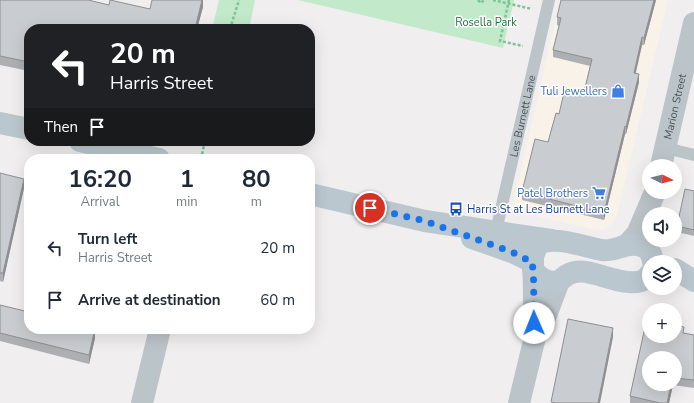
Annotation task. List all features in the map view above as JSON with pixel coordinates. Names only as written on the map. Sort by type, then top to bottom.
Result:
[{"type":"main road","points":[[0,123],[24,128]]},
{"type":"main road","points":[[102,146],[137,154]]},
{"type":"main road","points":[[315,195],[425,221],[496,231],[607,250],[627,245],[639,245],[645,255]]},
{"type":"main road","points":[[425,221],[512,252],[533,264]]},
{"type":"main road","points":[[551,240],[539,244],[536,249],[533,264],[536,273],[547,280],[559,281],[569,274],[583,271],[629,282],[642,271]]},
{"type":"main road","points":[[682,273],[694,281]]},
{"type":"main road","points":[[682,287],[694,286]]},
{"type":"street","name":"Marion Street","points":[[663,157],[694,28]]},
{"type":"street","points":[[627,245],[637,234],[654,201]]},
{"type":"street","points":[[533,264],[535,288],[533,310],[535,337]]},
{"type":"street","points":[[519,403],[535,337],[547,313],[559,281]]},
{"type":"street","points":[[142,403],[159,334]]},
{"type":"lane","name":"Les Burnett Lane","points":[[496,231],[549,0]]},
{"type":"lane","points":[[663,157],[694,155]]},
{"type":"path","points":[[232,24],[239,0]]},
{"type":"path","points":[[478,0],[481,3],[484,0]]},
{"type":"path","points":[[493,0],[509,2],[546,12]]},
{"type":"path","points":[[509,2],[500,41],[538,49]]},
{"type":"shaded area","points":[[560,0],[668,0],[617,215],[605,230],[597,230],[519,212],[513,205]]},
{"type":"green space","points":[[219,0],[255,0],[250,24],[213,24]]},
{"type":"green space","name":"Rosella Park","points":[[298,0],[514,0],[503,48]]},
{"type":"building","points":[[0,0],[88,0],[109,5],[110,0],[150,9],[152,0],[202,0],[196,24],[24,24],[24,61],[0,56]]},
{"type":"building","points":[[561,0],[654,0],[644,38],[642,37],[634,73],[639,74],[604,213],[522,192],[535,139],[548,142],[556,113],[559,114],[565,88],[584,92],[592,59],[553,50],[561,18],[557,17]]},
{"type":"building","points":[[0,173],[24,179],[3,273],[0,273]]},
{"type":"building","points":[[685,189],[694,191],[694,230],[682,227],[681,207]]},
{"type":"building","points":[[0,305],[24,311],[24,334],[94,334],[89,355],[0,333]]},
{"type":"building","points":[[568,319],[613,328],[598,403],[551,402]]},
{"type":"building","points":[[682,327],[684,327],[683,333],[694,335],[694,380],[682,379],[682,351],[642,351],[642,391],[670,391],[667,403],[660,403],[630,396],[642,341],[642,343],[682,343]]},
{"type":"place","name":"Tuli Jewellers","points":[[618,91]]},
{"type":"place","name":"Patel Brothers","points":[[599,193]]},
{"type":"place","name":"Harris St at Les Burnett Lane","points":[[456,209]]},
{"type":"route","points":[[370,208],[425,221],[512,252],[532,262],[535,288],[533,310],[534,323]]}]
